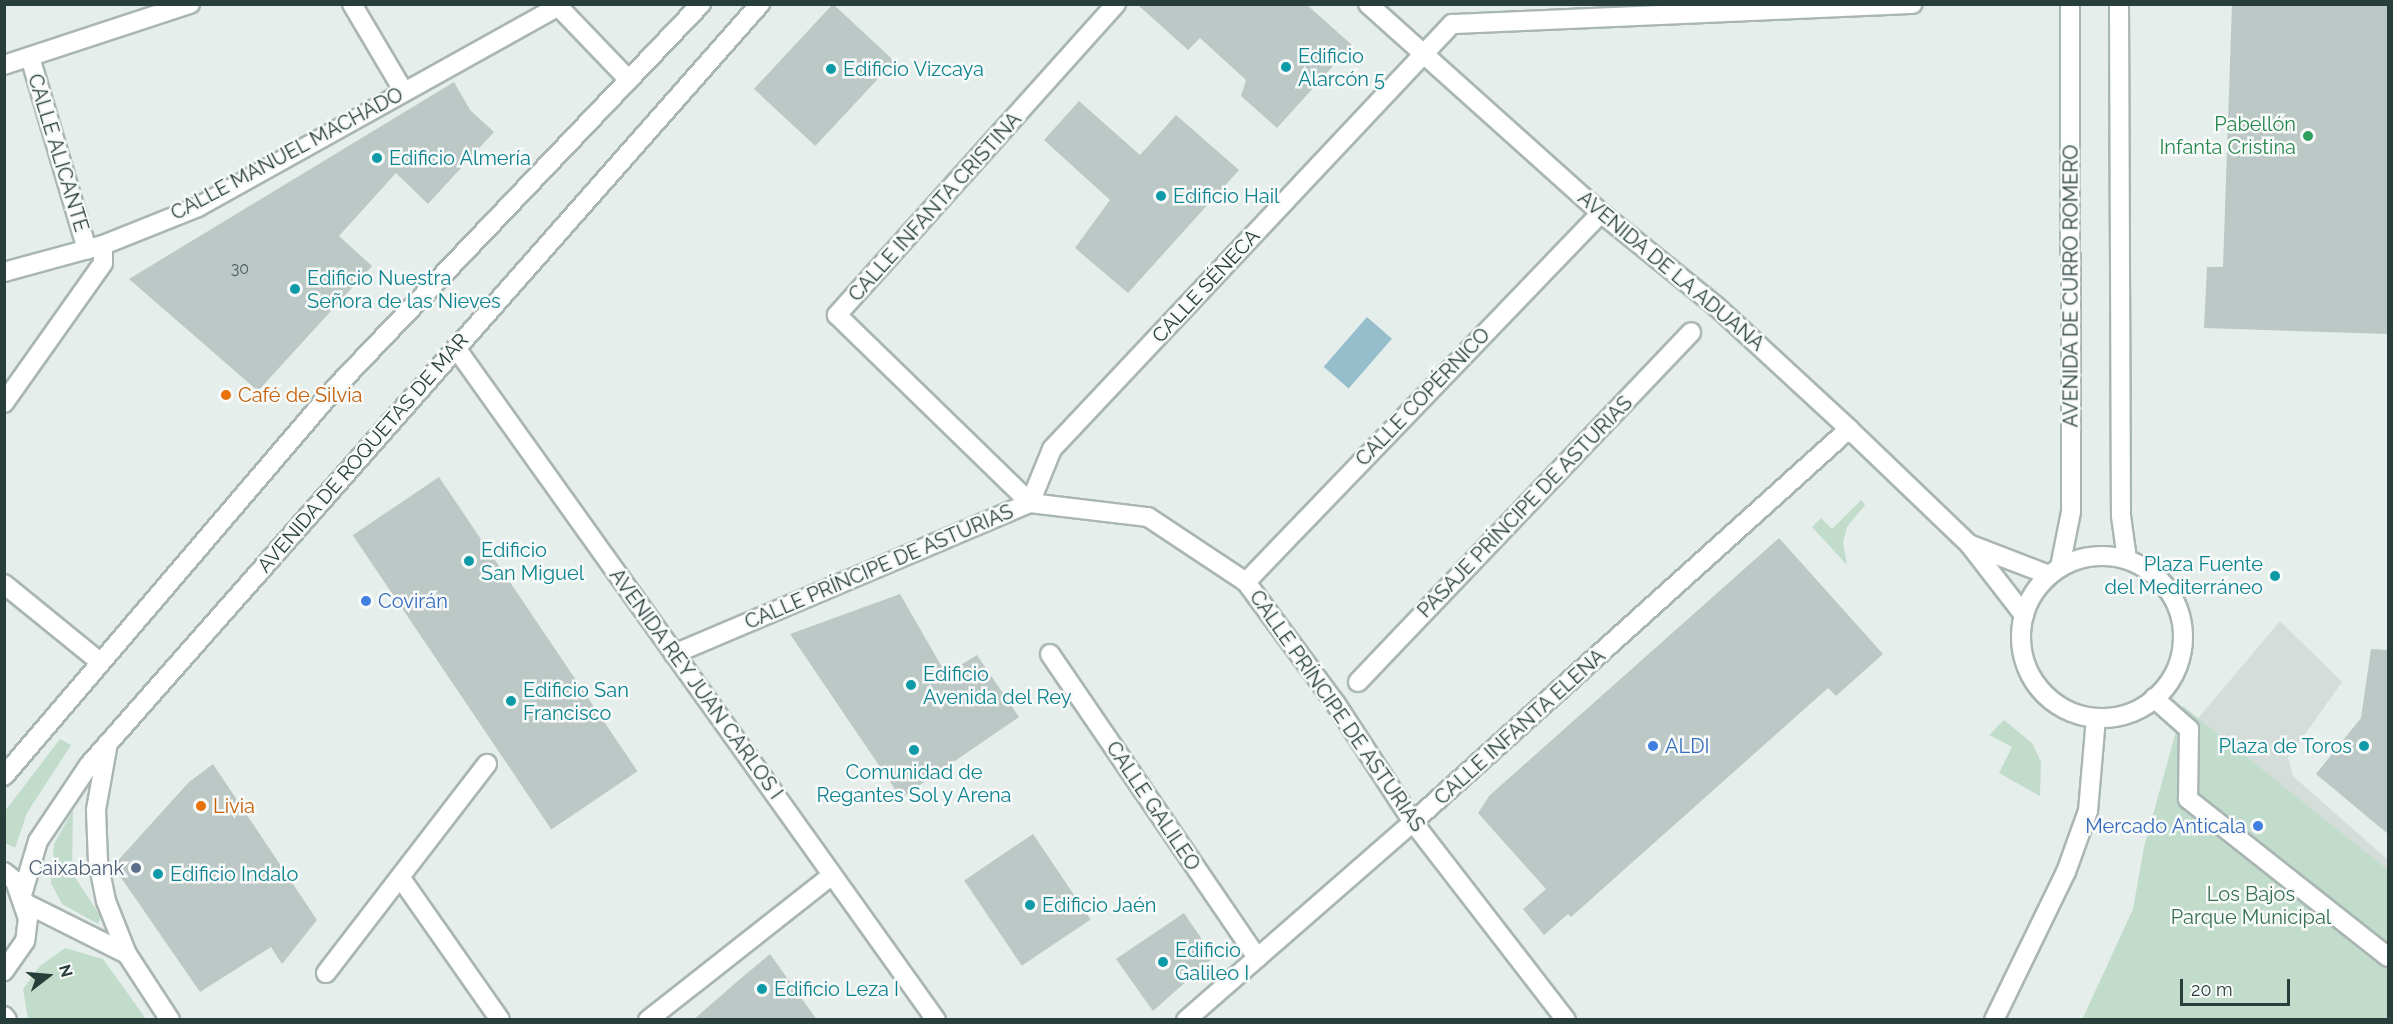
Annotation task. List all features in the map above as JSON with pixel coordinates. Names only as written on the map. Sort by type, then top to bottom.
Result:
[{"type":"street","points":[[4,65],[190,4]]},
{"type":"street","points":[[352,4],[404,92]]},
{"type":"street","points":[[4,776],[337,386],[701,4]]},
{"type":"street","name":"AVENIDA DE ROQUETAS DE MAR","points":[[4,971],[26,941],[24,899],[38,841],[108,743],[760,4]]},
{"type":"street","name":"CALLE INFANTA CRISTINA","points":[[1030,503],[837,315],[1116,4]]},
{"type":"street","name":"AVENIDA DE LA ADUANA","points":[[1368,4],[1601,213],[1717,307],[1849,429],[1969,544],[2024,615]]},
{"type":"street","name":"CALLE SÉNECA","points":[[1030,503],[1053,449],[1425,56],[1452,24],[1634,11],[1913,4]]},
{"type":"street","name":"AVENIDA DE CURRO ROMERO","points":[[2054,571],[2071,512],[2070,4]]},
{"type":"street","points":[[2119,4],[2121,516],[2127,560]]},
{"type":"street","points":[[557,6],[628,80]]},
{"type":"street","name":"CALLE MANUEL MACHADO","points":[[4,273],[95,247],[198,207],[557,6]]},
{"type":"street","name":"CALLE ALICANTE","points":[[30,57],[95,247]]},
{"type":"street","name":"CALLE COPÉRNICO","points":[[1246,582],[1601,213]]},
{"type":"street","points":[[4,403],[103,263],[95,247]]},
{"type":"street","name":"PASAJE PRÍNCIPE DE ASTURIAS","points":[[1358,682],[1691,332]]},
{"type":"street","name":"AVENIDA REY JUAN CARLOS I","points":[[456,348],[936,1020]]},
{"type":"street","name":"CALLE INFANTA ELENA","points":[[1186,1020],[1413,822],[1849,429]]},
{"type":"street","name":"CALLE PRÍNCIPE DE ASTURIAS","points":[[674,654],[1030,503],[1148,517],[1246,582],[1336,704],[1413,822],[1566,1020]]},
{"type":"street","name":"AVENIDA DE LA ADUANA","points":[[1969,544],[2054,571]]},
{"type":"street","points":[[2093,556],[2127,560],[2161,580],[2180,615],[2181,654],[2175,672],[2154,698],[2132,712],[2096,718],[2052,701],[2036,684],[2022,646],[2024,615],[2054,571],[2093,556]]},
{"type":"street","points":[[4,584],[100,662]]},
{"type":"street","name":"CALLE GALILEO","points":[[1050,654],[1257,958]]},
{"type":"street","points":[[2154,698],[2188,729],[2188,799],[2388,957]]},
{"type":"street","points":[[1994,1020],[2066,872],[2088,812],[2096,718]]},
{"type":"street","points":[[108,743],[96,810],[98,861],[106,901],[127,954],[170,1020]]},
{"type":"street","points":[[326,973],[487,764]]},
{"type":"street","points":[[4,872],[24,899],[127,954]]},
{"type":"street","points":[[648,1020],[832,874]]},
{"type":"street","points":[[400,877],[500,1020]]},
{"type":"shaded area","points":[[2280,621],[2342,682],[2288,758],[2293,776],[2388,860],[2388,1019],[2189,729]]},
{"type":"green space","points":[[1861,500],[1865,505],[1847,527],[1843,543],[1847,565],[1812,527],[1821,518],[1832,529]]},
{"type":"green space","name":"Los Bajos Parque Municipal","points":[[2183,706],[2388,870],[2388,1019],[2082,1020],[2133,909],[2144,847]]},
{"type":"green space","points":[[2004,720],[2032,743],[2041,762],[2040,796],[1999,773],[2012,747],[1989,735]]},
{"type":"green space","points":[[60,739],[71,745],[27,813],[15,848],[5,843],[5,811]]},
{"type":"green space","points":[[73,810],[72,873],[101,917],[98,924],[62,904],[51,883],[54,844]]},
{"type":"green space","points":[[65,948],[103,959],[146,1019],[28,1019],[23,989],[40,966]]},
{"type":"water","points":[[1367,317],[1392,339],[1349,388],[1324,367]]},
{"type":"building","name":"Edificio Vizcaya","points":[[833,4],[894,61],[815,146],[754,89]]},
{"type":"building","name":"Edificio Alarcón 5","points":[[1137,4],[1306,4],[1352,45],[1277,128],[1241,96],[1246,80],[1200,38],[1188,50]]},
{"type":"building","name":"Pabellón Infanta Cristina","points":[[2232,4],[2388,4],[2388,334],[2204,328],[2207,267],[2223,267]]},
{"type":"building","name":"Edificio Nuestra Señora de las Nieves","points":[[454,82],[470,110],[494,132],[428,204],[396,173],[339,236],[372,266],[258,391],[129,279]]},
{"type":"building","name":"Edificio Hail","points":[[1079,101],[1140,155],[1176,115],[1239,170],[1128,293],[1075,248],[1110,200],[1044,140]]},
{"type":"building","points":[[439,477],[638,771],[551,829],[353,535]]},
{"type":"building","name":"ALDI","points":[[1779,538],[1883,654],[1836,696],[1828,688],[1571,917],[1568,914],[1544,935],[1523,909],[1546,889],[1478,813],[1489,796]]},
{"type":"building","name":"Edificio Avenida del Rey","points":[[900,594],[946,674],[977,655],[1019,717],[901,798],[790,634]]},
{"type":"building","name":"Plaza de Toros","points":[[2371,649],[2388,650],[2388,834],[2316,774],[2361,718]]},
{"type":"building","name":"Edificio Indalo","points":[[213,764],[317,920],[282,964],[271,947],[200,992],[113,866],[189,782]]},
{"type":"building","name":"Edificio Jaén","points":[[1033,834],[1091,919],[1022,966],[964,880]]},
{"type":"building","name":"Edificio Galileo I","points":[[1184,913],[1214,957],[1153,1011],[1116,959]]},
{"type":"building","name":"Edificio Leza I","points":[[770,954],[817,1020],[693,1020],[739,980]]},
{"type":"place","name":"Edificio Alarcón 5","points":[[1286,67]]},
{"type":"place","name":"Edificio Vizcaya","points":[[831,69]]},
{"type":"place","name":"Pabellón Infanta Cristina","points":[[2308,136]]},
{"type":"place","name":"Edificio Almería","points":[[377,158]]},
{"type":"place","name":"Edificio Hail","points":[[1161,196]]},
{"type":"place","name":"Edificio Nuestra Señora de las Nieves","points":[[295,289]]},
{"type":"place","name":"Café de Silvia","points":[[226,395]]},
{"type":"place","name":"Edificio San Miguel","points":[[469,561]]},
{"type":"place","name":"Plaza Fuente del Mediterráneo","points":[[2275,576]]},
{"type":"place","name":"Covirán","points":[[366,601]]},
{"type":"place","name":"Edificio Avenida del Rey","points":[[911,685]]},
{"type":"place","name":"Edificio San Francisco","points":[[511,701]]},
{"type":"place","name":"ALDI","points":[[1653,746]]},
{"type":"place","name":"Plaza de Toros","points":[[2364,746]]},
{"type":"place","name":"Comunidad de Regantes Sol y Arena","points":[[914,750]]},
{"type":"place","name":"Livia","points":[[201,806]]},
{"type":"place","name":"Mercado Anticala","points":[[2258,826]]},
{"type":"place","name":"Caixabank","points":[[136,868]]},
{"type":"place","name":"Edificio Indalo","points":[[158,874]]},
{"type":"place","name":"Edificio Jaén","points":[[1030,905]]},
{"type":"place","name":"Edificio Galileo I","points":[[1163,962]]},
{"type":"place","name":"Edificio Leza I","points":[[762,989]]}]
